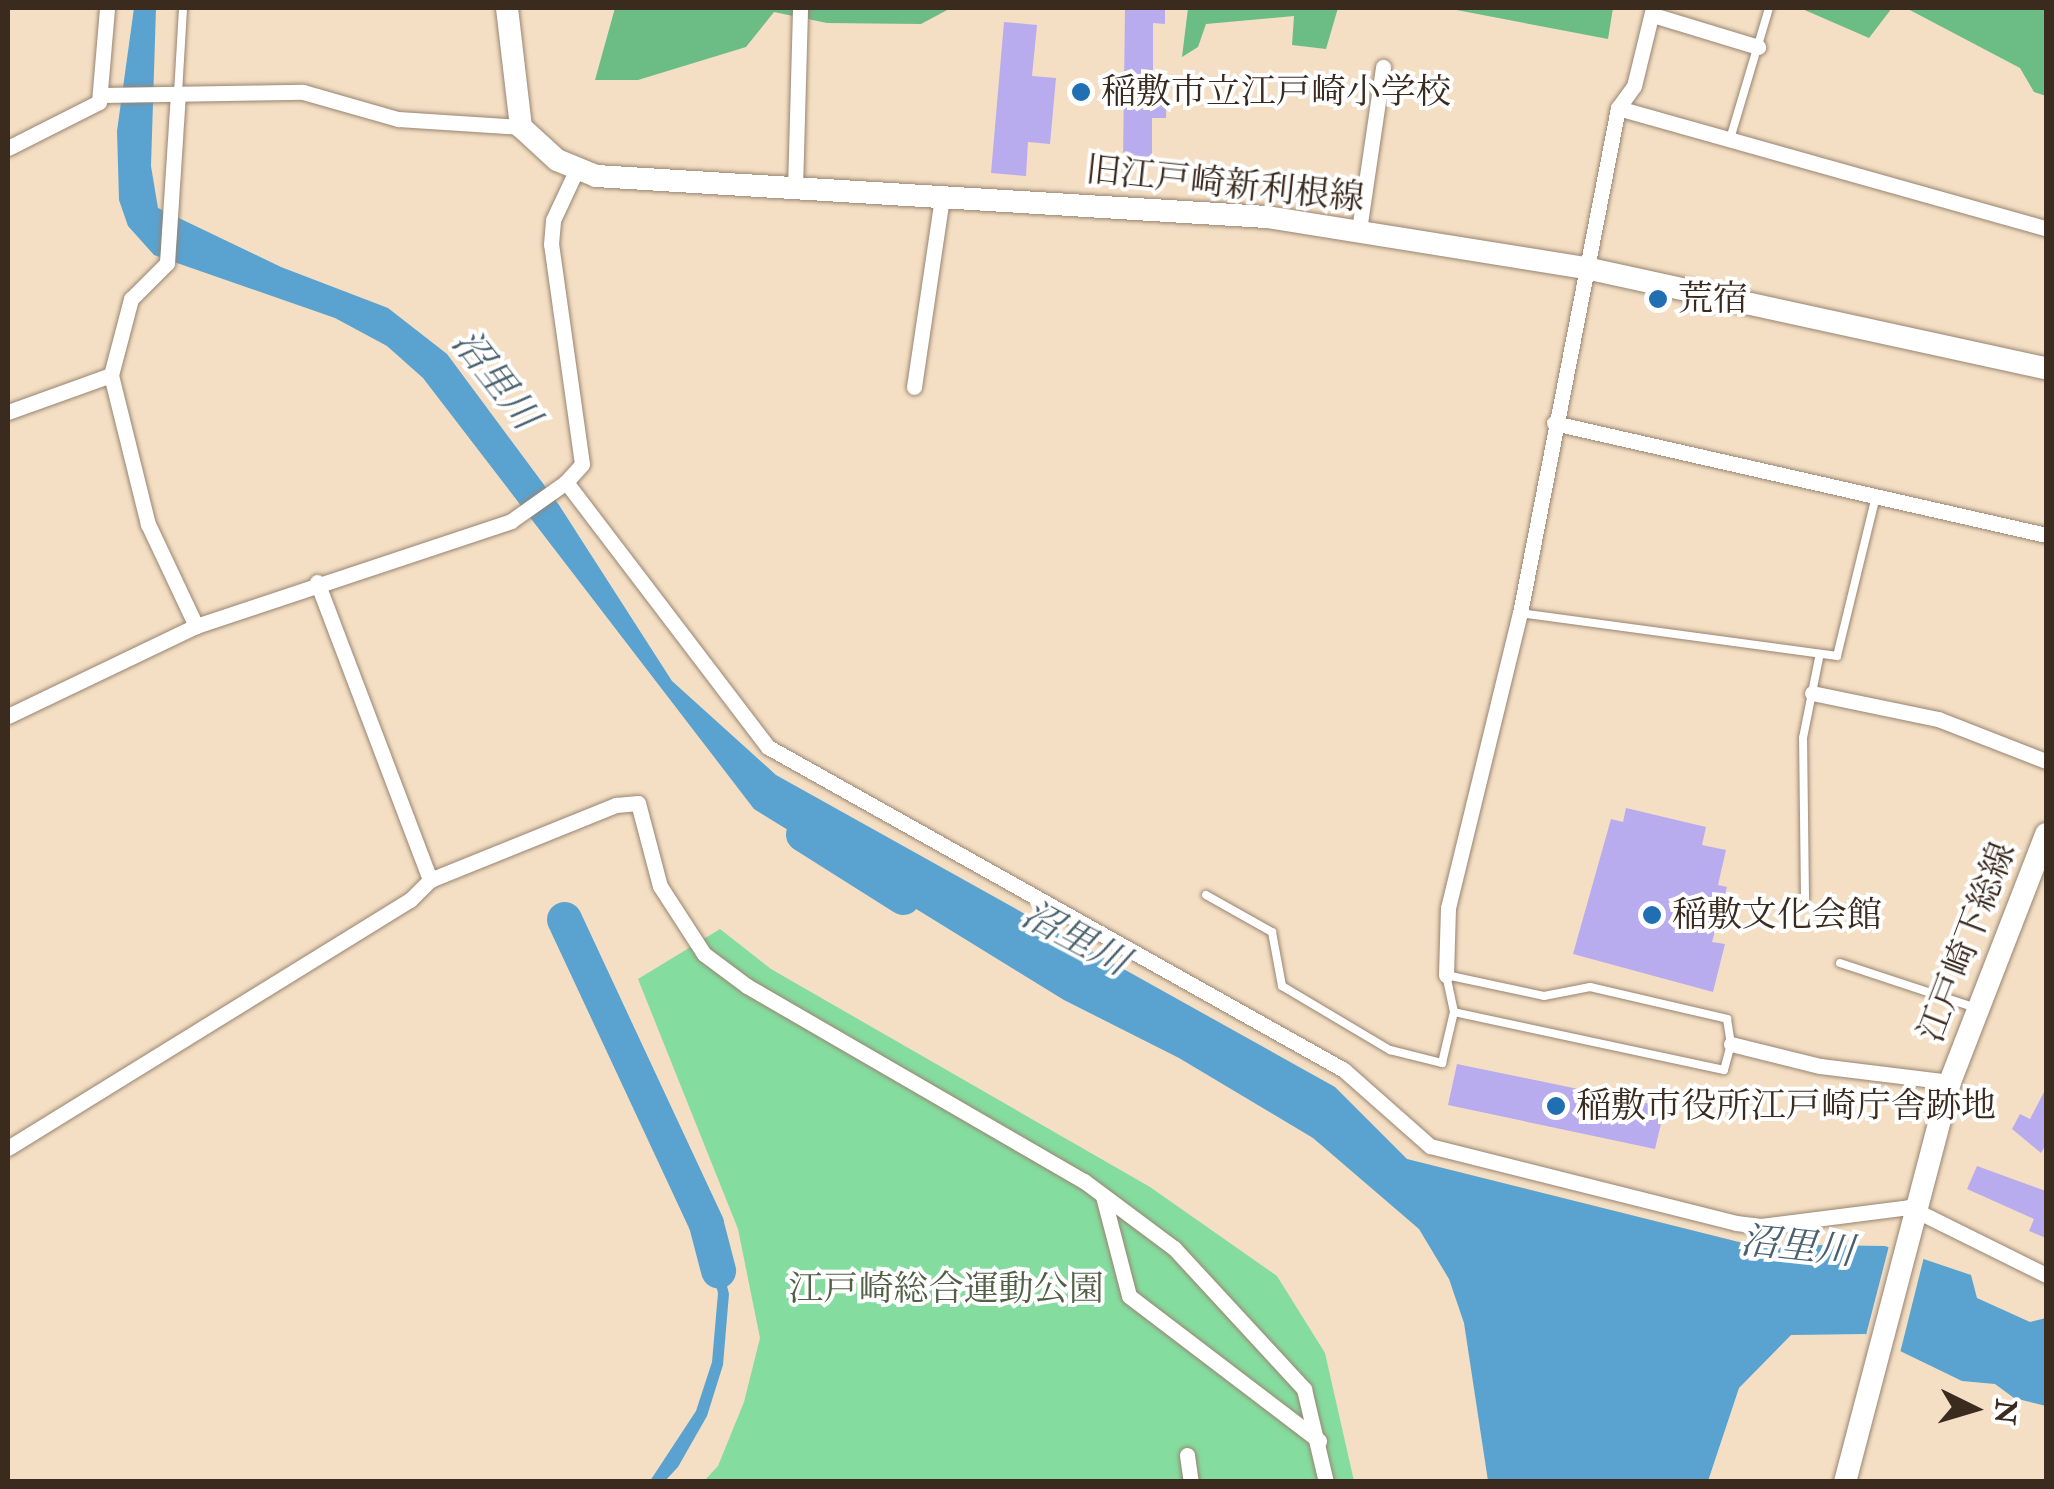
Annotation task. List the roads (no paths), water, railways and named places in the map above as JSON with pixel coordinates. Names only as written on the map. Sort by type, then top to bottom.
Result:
[{"type":"street","points":[[8,148],[93,107],[102,95],[107,8]]},
{"type":"street","points":[[506,8],[521,128]]},
{"type":"street","points":[[795,189],[800,8]]},
{"type":"street","points":[[1446,975],[1448,908],[1520,614],[1618,108],[1634,86],[1653,11],[1758,48]]},
{"type":"street","points":[[1359,230],[1383,67]]},
{"type":"street","points":[[8,716],[196,626],[518,516],[582,464],[551,244],[552,220],[576,171],[521,128],[398,120],[303,92],[102,95]]},
{"type":"street","points":[[178,94],[167,262],[131,299],[111,376],[148,524],[196,626]]},
{"type":"street","points":[[1618,108],[2046,228]]},
{"type":"street","name":"旧江戸崎新利根線","points":[[576,171],[795,189],[1210,210],[1586,268],[2046,368]]},
{"type":"street","points":[[914,386],[942,198]]},
{"type":"street","points":[[8,412],[111,376]]},
{"type":"street","points":[[1554,423],[2046,535]]},
{"type":"street","points":[[562,484],[768,747],[1344,1070],[1430,1146],[1736,1223],[1917,1216],[2046,1275]]},
{"type":"street","points":[[318,582],[430,880]]},
{"type":"street","points":[[1812,694],[1938,719],[2046,761]]},
{"type":"street","points":[[8,1148],[410,900],[430,880],[616,805],[638,803],[660,886],[715,963],[1103,1196],[1174,1248],[1304,1389],[1326,1482]]},
{"type":"street","name":"江戸崎下総線","points":[[1845,1482],[1950,1082],[2046,834]]},
{"type":"street","points":[[1731,1044],[1820,1066],[1950,1082]]},
{"type":"street","points":[[1103,1196],[1130,1296],[1319,1441]]},
{"type":"street","points":[[1187,1455],[1191,1482]]},
{"type":"lane","points":[[178,94],[184,8]]},
{"type":"lane","points":[[1730,139],[1769,8]]},
{"type":"lane","points":[[1520,614],[1819,658],[1836,656],[1845,640],[1876,496]]},
{"type":"lane","points":[[1805,898],[1803,738],[1819,658]]},
{"type":"lane","points":[[1206,896],[1272,932],[1282,986],[1390,1050],[1442,1063],[1454,1012],[1446,975],[1544,996],[1590,987],[1727,1019],[1731,1044],[1724,1070],[1454,1012]]},
{"type":"lane","points":[[1840,963],[1976,1008]]},
{"type":"water","name":"沼里川","points":[[134,8],[156,8],[151,166],[158,208],[281,267],[388,308],[447,354],[559,505],[672,681],[776,775],[1335,1087],[1407,1159],[1747,1244],[1885,1246],[1971,1275],[1977,1298],[2030,1322],[2046,1318],[2046,1406],[2014,1398],[1995,1384],[1962,1381],[1865,1334],[1791,1335],[1739,1388],[1708,1481],[1488,1481],[1464,1323],[1449,1279],[1419,1229],[1313,1138],[1179,1058],[1064,1000],[754,809],[423,378],[387,346],[335,318],[154,255],[128,226],[119,200],[117,131]]},
{"type":"water","points":[[700,1224],[712,1224],[729,1294],[723,1365],[707,1416],[678,1467],[665,1481],[650,1481],[696,1411],[712,1362],[718,1293]]},
{"type":"waterway","points":[[803,834],[903,897]]},
{"type":"waterway","points":[[564,919],[706,1224],[718,1270]]},
{"type":"place","name":"稲敷市立江戸崎小学校","points":[[1081,92]]},
{"type":"place","name":"荒宿","points":[[1658,299]]},
{"type":"place","name":"稲敷文化会館","points":[[1652,915]]},
{"type":"place","name":"稲敷市役所江戸崎庁舎跡地","points":[[1556,1106]]},
{"type":"park label","name":"江戸崎総合運動公園","points":[[946,1289]]}]
